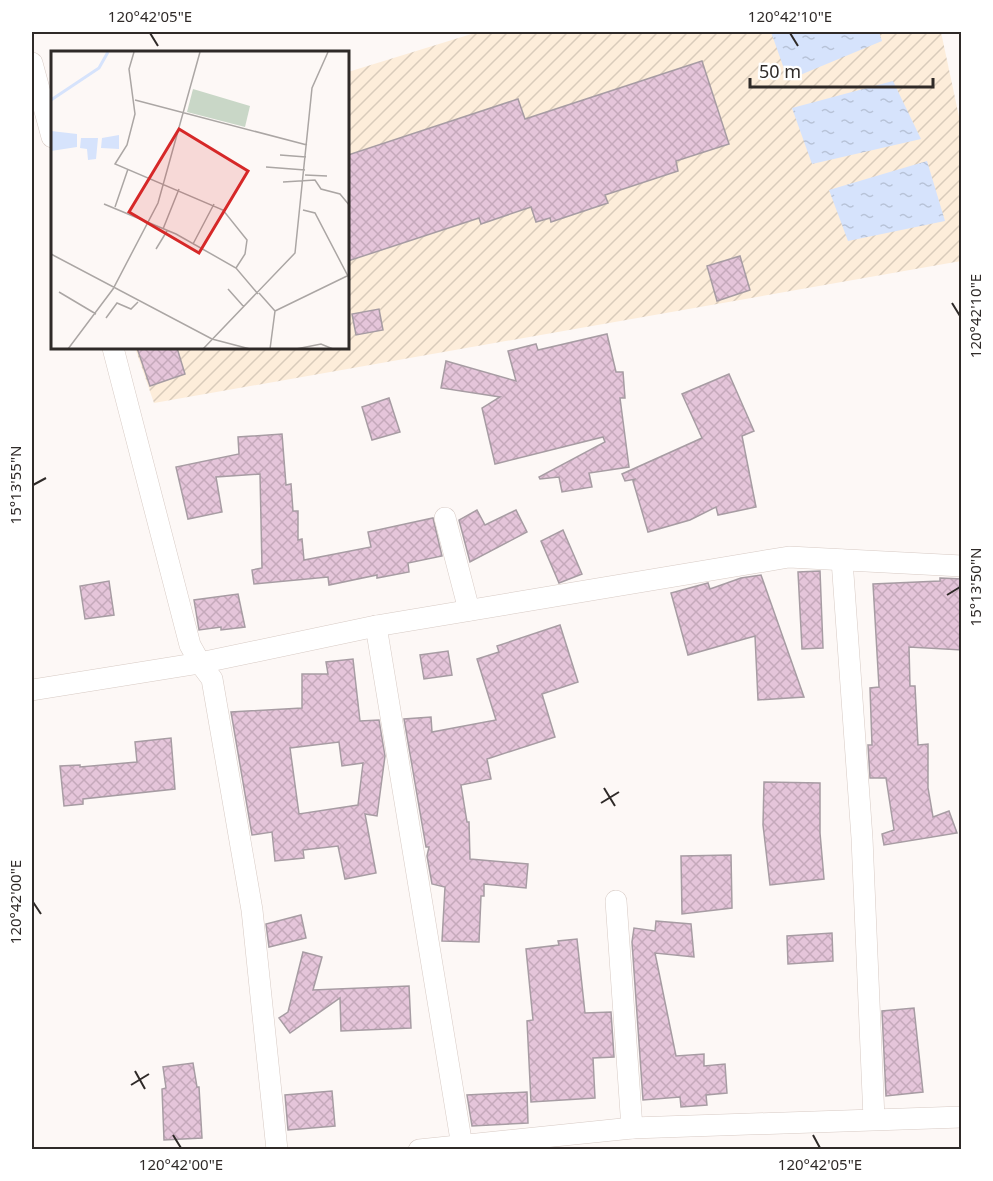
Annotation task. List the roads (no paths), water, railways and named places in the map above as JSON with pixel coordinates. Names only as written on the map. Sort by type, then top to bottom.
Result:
[{"type":"street","points":[[32,63],[51,133]]},
{"type":"street","points":[[114,350],[190,645],[212,679],[252,910],[277,1149]]},
{"type":"street","points":[[445,518],[469,610]]},
{"type":"street","points":[[32,690],[200,663],[376,626],[789,557],[962,566]]},
{"type":"street","points":[[842,560],[862,838],[874,1119]]},
{"type":"street","points":[[376,626],[462,1146]]},
{"type":"street","points":[[616,901],[632,1128]]},
{"type":"street","points":[[419,1149],[517,1145],[632,1128],[962,1117]]},
{"type":"water","points":[[771,32],[879,32],[882,41],[788,80]]},
{"type":"water","points":[[893,81],[921,139],[812,164],[792,108]]},
{"type":"water","points":[[927,161],[945,221],[848,241],[829,190]]}]
